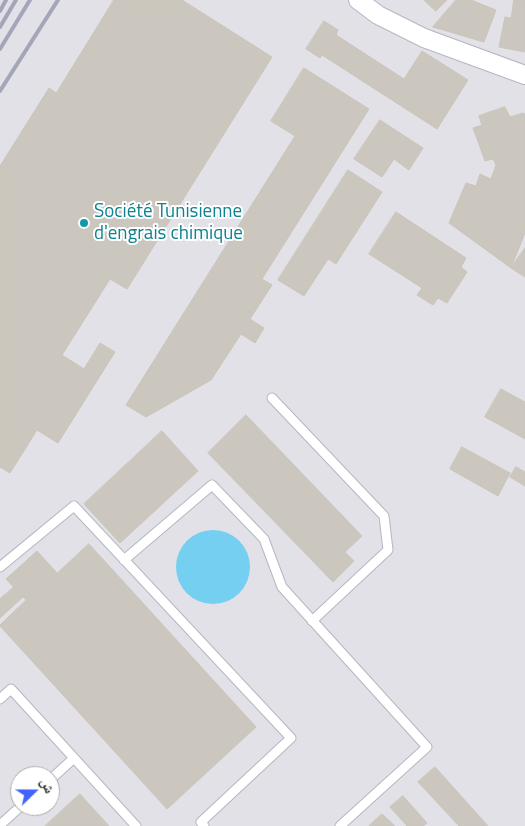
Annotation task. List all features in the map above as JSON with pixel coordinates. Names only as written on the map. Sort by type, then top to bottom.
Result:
[{"type":"street","points":[[358,0],[378,15],[424,38],[525,75]]},
{"type":"lane","points":[[272,398],[384,516],[388,550],[312,621]]},
{"type":"lane","points":[[124,560],[212,485],[264,539],[282,587],[427,747],[340,826]]},
{"type":"lane","points":[[0,567],[74,506],[292,738],[201,822],[204,826]]},
{"type":"lane","points":[[0,699],[11,689],[136,826]]},
{"type":"lane","points":[[60,771],[74,758]]},
{"type":"lane","points":[[0,825],[10,816]]},
{"type":"shaded area","points":[[0,0],[525,0],[525,826],[0,826]]},
{"type":"water","points":[[213,530],[234,536],[244,546],[250,567],[244,588],[234,598],[213,604],[192,598],[182,588],[176,567],[182,546],[192,536]]},
{"type":"building","name":"Société Tunisienne d'engrais chimique","points":[[114,0],[182,0],[272,57],[127,289],[110,279],[62,355],[84,369],[100,343],[115,352],[58,443],[37,430],[10,473],[0,467],[0,166],[49,88],[56,93]]},
{"type":"building","points":[[424,0],[447,0],[436,11]]},
{"type":"building","points":[[456,0],[471,0],[496,10],[484,42],[433,27]]},
{"type":"building","points":[[514,0],[525,0],[525,52],[499,47],[505,17],[511,18]]},
{"type":"building","points":[[324,21],[338,30],[336,35],[404,79],[422,51],[468,80],[437,129],[322,55],[320,58],[306,49]]},
{"type":"building","points":[[304,68],[369,109],[262,279],[272,285],[250,319],[264,328],[255,343],[241,334],[211,380],[146,417],[126,405],[295,136],[271,121]]},
{"type":"building","points":[[505,107],[510,117],[525,114],[525,233],[511,268],[449,223],[466,183],[476,186],[480,174],[491,179],[496,165],[493,159],[485,161],[473,128],[482,125],[479,116]]},
{"type":"building","points":[[380,120],[423,148],[409,170],[394,159],[382,177],[354,159]]},
{"type":"building","points":[[348,170],[382,192],[336,264],[328,259],[304,296],[278,280]]},
{"type":"building","points":[[396,212],[466,258],[461,267],[467,272],[447,303],[438,298],[433,305],[417,295],[422,288],[369,254]]},
{"type":"building","points":[[525,248],[525,277],[511,268]]},
{"type":"building","points":[[501,389],[525,402],[525,439],[485,417]]},
{"type":"building","points":[[246,415],[362,536],[345,552],[354,561],[333,582],[208,453]]},
{"type":"building","points":[[162,431],[198,471],[120,543],[84,504]]},
{"type":"building","points":[[462,447],[510,473],[498,496],[450,469]]},
{"type":"building","points":[[516,467],[525,472],[525,486],[510,477]]},
{"type":"building","points":[[89,544],[256,727],[167,809],[0,626],[26,600],[6,579],[37,551],[57,573]]},
{"type":"building","points":[[14,587],[23,597],[0,618],[0,599]]},
{"type":"building","points":[[435,767],[488,826],[459,826],[418,782]]},
{"type":"building","points":[[80,794],[109,826],[45,826],[56,816],[60,816],[60,812]]},
{"type":"building","points":[[403,796],[427,823],[423,826],[407,826],[390,807]]},
{"type":"building","points":[[382,814],[395,826],[369,826]]},
{"type":"railway","points":[[0,11],[6,0]]},
{"type":"railway","points":[[0,27],[16,0]]},
{"type":"railway","points":[[0,49],[30,0]]},
{"type":"railway","points":[[0,91],[58,0]]},
{"type":"place","name":"Société Tunisienne d'engrais chimique","points":[[84,223]]}]
